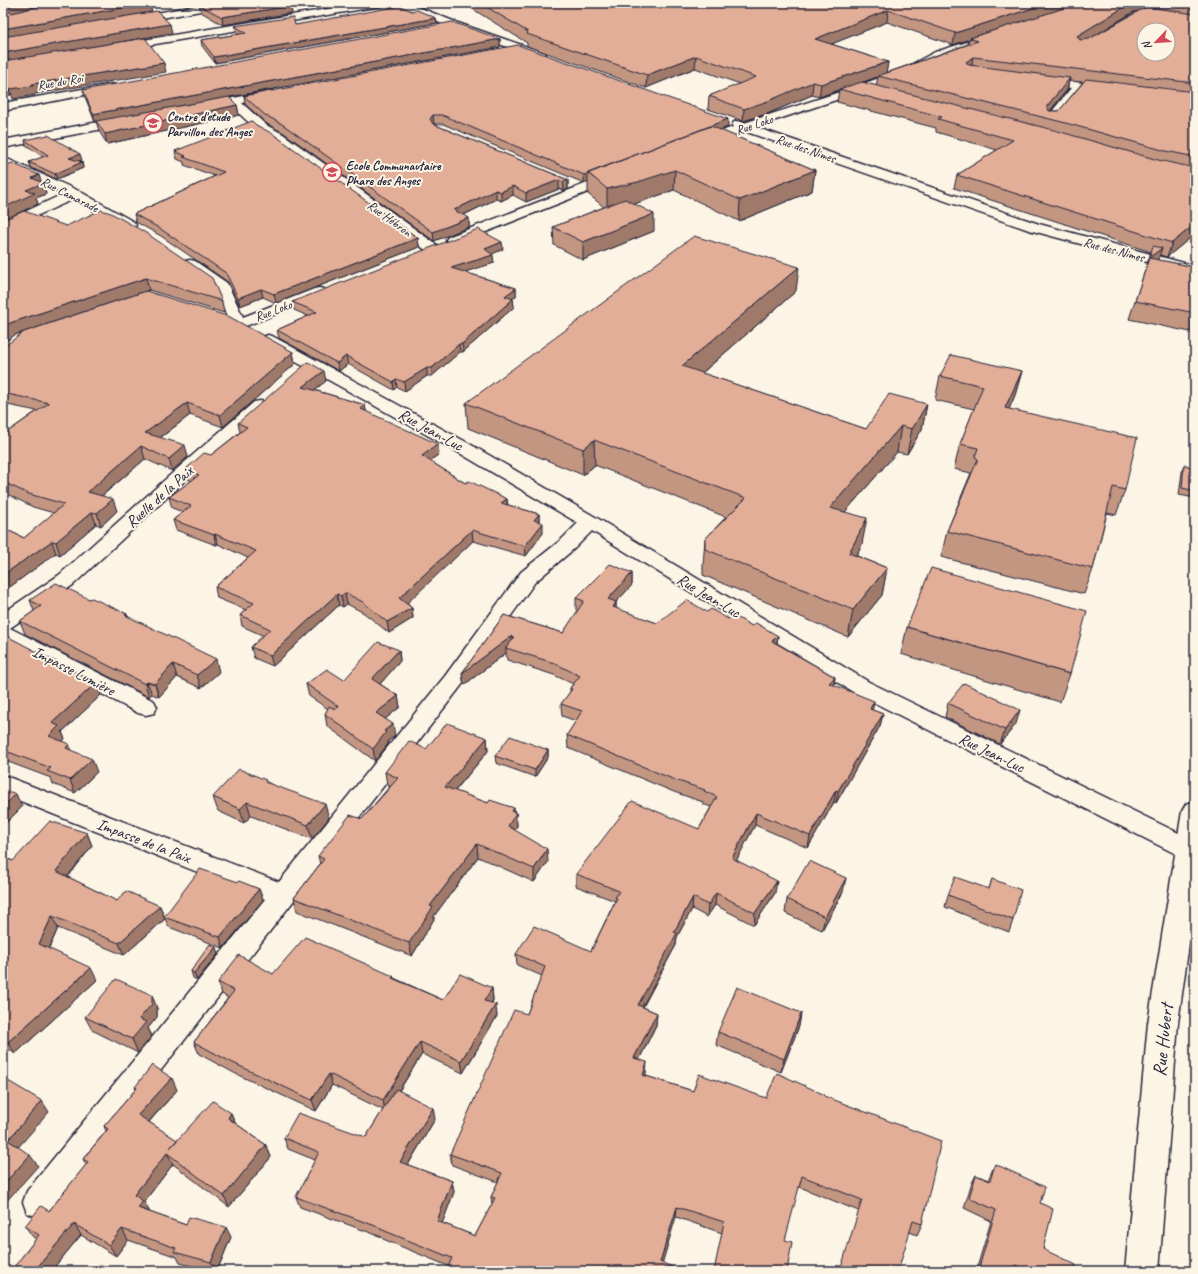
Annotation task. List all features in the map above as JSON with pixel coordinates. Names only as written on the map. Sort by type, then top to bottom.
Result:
[{"type":"street","points":[[126,21],[228,3]]},
{"type":"street","points":[[113,48],[381,3]]},
{"type":"street","points":[[399,3],[454,25],[551,58]]},
{"type":"street","points":[[431,29],[454,25]]},
{"type":"street","name":"Rue Loko","points":[[690,148],[743,127],[859,89],[907,71],[939,54],[1000,35]]},
{"type":"street","points":[[500,52],[521,48]]},
{"type":"street","points":[[1033,80],[1123,91]]},
{"type":"street","name":"Rue du Roi","points":[[3,107],[120,85]]},
{"type":"street","points":[[1051,120],[1078,86]]},
{"type":"street","points":[[859,89],[880,95]]},
{"type":"street","points":[[196,108],[284,92]]},
{"type":"street","name":"Rue Hébron","points":[[234,102],[262,128],[279,137],[432,248]]},
{"type":"street","points":[[4,141],[134,119]]},
{"type":"street","name":"Rue des Nimes","points":[[728,122],[1034,226],[1195,270]]},
{"type":"street","name":"Rue Camarade","points":[[3,161],[74,194],[142,232]]},
{"type":"street","points":[[418,254],[626,172]]},
{"type":"street","points":[[569,183],[583,189]]},
{"type":"street","points":[[3,227],[74,194]]},
{"type":"street","points":[[179,257],[222,286],[231,322]]},
{"type":"street","name":"Rue Loko","points":[[231,322],[332,287]]},
{"type":"street","name":"Rue Jean-Luc","points":[[231,322],[304,368],[462,446],[590,522],[860,687],[1189,849]]},
{"type":"street","name":"Ruelle de la Paix","points":[[3,623],[66,580],[184,472],[275,393]]},
{"type":"street","points":[[38,1202],[453,681],[528,577],[568,544],[590,522]]},
{"type":"street","name":"Impasse Lumière","points":[[3,633],[146,707]]},
{"type":"street","name":"Impasse de la Paix","points":[[3,784],[284,895]]},
{"type":"street","name":"Rue Hubert","points":[[1142,1271],[1163,1023],[1195,811]]},
{"type":"building","points":[[3,3],[18,3],[8,6],[6,10],[12,13],[52,3],[150,3],[3,29]]},
{"type":"building","points":[[208,3],[290,3],[291,6],[222,17],[199,5]]},
{"type":"building","points":[[480,3],[1049,3],[955,33],[888,10],[815,39],[888,62],[821,84],[813,82],[768,101],[744,109],[709,96],[756,77],[696,56],[647,75],[527,34],[528,32]]},
{"type":"building","points":[[1080,3],[1131,3],[1077,36],[1080,40],[1089,39],[1148,7],[1195,14],[1195,83],[973,57],[966,62],[969,65],[1070,78],[1047,106],[1049,111],[1059,111],[1086,79],[1195,92],[1195,157],[1166,151],[1062,122],[878,76],[978,41],[970,38]]},
{"type":"building","points":[[1179,3],[1195,3],[1195,6]]},
{"type":"building","points":[[400,6],[412,11],[417,10],[436,18],[214,57],[201,40],[246,33],[235,26],[293,17],[295,25]]},
{"type":"building","points":[[157,11],[170,24],[3,53],[3,37]]},
{"type":"building","points":[[452,22],[500,39],[93,114],[83,90]]},
{"type":"building","points":[[145,38],[164,63],[32,84],[33,86],[10,89],[8,85],[3,86],[3,61]]},
{"type":"building","points":[[518,45],[728,119],[584,175],[442,115],[433,115],[430,119],[433,124],[568,180],[563,182],[559,180],[526,193],[513,186],[501,192],[496,190],[454,210],[469,218],[433,232],[282,124],[265,115],[244,96]]},
{"type":"building","points":[[862,82],[1054,130],[1158,160],[1195,168],[1195,224],[1172,243],[957,175],[1013,140],[938,119],[942,117],[839,89]]},
{"type":"building","points":[[229,97],[237,105],[105,134],[96,121]]},
{"type":"building","points":[[252,121],[256,125],[273,134],[418,238],[274,294],[261,289],[238,298],[226,273],[159,228],[134,214],[224,172],[183,157],[186,156],[175,151]]},
{"type":"building","points":[[711,126],[815,170],[740,200],[675,170],[638,182],[607,189],[588,173]]},
{"type":"building","points":[[48,135],[80,154],[69,158],[82,162],[55,174],[29,162],[48,155],[25,140]]},
{"type":"building","points":[[12,163],[39,175],[32,178],[43,183],[26,190],[35,193],[3,208],[3,167]]},
{"type":"building","points":[[625,199],[654,214],[583,242],[553,227]]},
{"type":"building","points":[[101,210],[111,213],[146,233],[212,278],[222,301],[146,278],[10,323],[3,328],[3,220],[24,211],[66,226]]},
{"type":"building","points":[[478,229],[502,242],[485,249],[493,255],[451,268],[516,288],[505,296],[513,299],[432,368],[427,368],[404,382],[396,379],[393,382],[346,356],[337,363],[277,330],[317,312],[292,302]]},
{"type":"building","points":[[694,236],[799,267],[682,366],[866,429],[889,394],[927,404],[912,429],[901,426],[830,508],[867,518],[849,553],[887,568],[853,610],[705,549],[705,539],[746,498],[594,440],[583,449],[466,403]]},
{"type":"building","points":[[1153,246],[1162,248],[1149,258]]},
{"type":"building","points":[[1149,258],[1195,267],[1195,313],[1135,301]]},
{"type":"building","points":[[146,291],[230,317],[293,352],[220,415],[187,403],[145,433],[185,445],[169,459],[141,446],[88,492],[113,499],[97,513],[92,512],[56,542],[52,541],[3,575],[3,528],[24,538],[64,504],[29,494],[3,482],[3,435],[49,403],[3,393],[3,346],[24,332]]},
{"type":"building","points":[[951,355],[1022,371],[1005,408],[1137,438],[1125,490],[1113,487],[1093,569],[947,531],[978,459],[975,457],[978,448],[960,444],[983,386],[940,376]]},
{"type":"building","points":[[308,362],[324,371],[303,387],[365,405],[361,409],[438,444],[422,456],[465,483],[469,481],[507,499],[501,503],[539,514],[534,520],[543,523],[525,546],[472,530],[399,598],[412,608],[387,622],[363,602],[345,593],[341,596],[337,594],[270,656],[251,647],[270,629],[240,615],[254,603],[215,587],[256,551],[215,534],[214,535],[173,520],[191,506],[169,497],[199,475],[186,469],[204,453],[211,455],[247,427],[238,423]]},
{"type":"building","points":[[1184,465],[1195,468],[1195,491],[1182,488]]},
{"type":"building","points":[[610,564],[632,573],[608,599],[616,602],[613,607],[657,623],[687,600],[707,612],[711,609],[728,619],[733,615],[752,626],[756,623],[778,636],[772,641],[835,677],[829,683],[874,701],[870,709],[883,714],[838,791],[836,790],[810,836],[756,813],[732,858],[777,881],[755,913],[716,893],[708,905],[693,897],[674,932],[677,933],[638,1005],[657,1013],[634,1058],[647,1062],[643,1075],[693,1091],[699,1074],[766,1098],[777,1073],[825,1095],[824,1096],[941,1141],[922,1224],[913,1221],[898,1271],[840,1271],[862,1200],[802,1176],[785,1240],[792,1242],[787,1271],[714,1271],[724,1222],[677,1207],[660,1262],[683,1271],[446,1271],[452,1258],[380,1229],[381,1228],[296,1197],[319,1152],[284,1138],[298,1113],[366,1137],[396,1089],[433,1108],[400,1162],[452,1181],[437,1221],[475,1236],[495,1198],[491,1197],[502,1173],[450,1154],[514,1010],[527,1014],[545,967],[516,954],[534,926],[591,951],[619,891],[576,874],[632,801],[699,829],[717,797],[704,791],[705,790],[675,780],[567,735],[582,711],[561,704],[572,689],[570,688],[580,676],[554,663],[506,648],[514,638],[512,636],[462,673],[504,615],[563,633],[584,601],[576,598]]},
{"type":"building","points":[[931,568],[1087,611],[1070,674],[907,627]]},
{"type":"building","points":[[56,583],[89,599],[92,598],[127,614],[125,615],[216,659],[197,675],[173,664],[155,684],[147,682],[145,684],[20,621],[41,606],[30,600]]},
{"type":"building","points":[[3,634],[96,683],[52,723],[59,726],[49,736],[69,744],[66,748],[92,759],[70,780],[47,771],[51,768],[3,750]]},
{"type":"building","points":[[378,642],[399,650],[372,679],[398,696],[376,713],[393,724],[384,731],[386,732],[373,749],[325,714],[329,706],[335,709],[339,707],[306,684],[327,669],[344,680]]},
{"type":"building","points":[[964,683],[1020,710],[1005,730],[948,703]]},
{"type":"building","points":[[447,723],[487,738],[445,787],[488,803],[490,800],[514,808],[512,811],[516,813],[508,826],[547,849],[534,869],[477,844],[430,906],[433,907],[409,943],[294,898],[324,859],[318,856],[350,815],[362,819],[398,778],[385,772],[409,741],[426,749]]},
{"type":"building","points":[[510,736],[548,750],[535,770],[495,756]]},
{"type":"building","points":[[239,769],[266,780],[265,782],[325,804],[308,825],[247,802],[240,809],[213,797]]},
{"type":"building","points":[[3,789],[16,794],[3,807]]},
{"type":"building","points":[[50,821],[87,833],[56,871],[117,901],[126,891],[160,906],[119,943],[52,916],[39,944],[91,968],[8,1042],[3,1039],[3,857],[13,861]]},
{"type":"building","points":[[809,861],[846,878],[825,917],[787,899]]},
{"type":"building","points":[[200,869],[259,889],[220,937],[164,917]]},
{"type":"building","points":[[955,877],[989,889],[992,879],[1021,890],[1013,920],[948,895]]},
{"type":"building","points":[[305,937],[443,1000],[460,974],[492,988],[484,1001],[496,1004],[461,1061],[420,1042],[383,1100],[329,1074],[312,1100],[231,1062],[194,1042],[234,991],[218,982],[239,955],[273,974]]},
{"type":"building","points":[[210,944],[216,947],[194,973],[191,971]]},
{"type":"building","points":[[116,979],[152,995],[152,1004],[139,1019],[146,1022],[132,1039],[85,1017]]},
{"type":"building","points":[[737,987],[801,1013],[784,1059],[718,1032]]},
{"type":"building","points":[[152,1065],[172,1078],[138,1115],[177,1140],[170,1148],[213,1101],[231,1113],[228,1118],[266,1145],[224,1196],[167,1153],[134,1195],[143,1201],[138,1208],[186,1225],[189,1217],[226,1227],[211,1262],[174,1252],[176,1248],[122,1229],[109,1245],[74,1224],[34,1271],[11,1271],[39,1235],[25,1226],[41,1206],[49,1211],[88,1162],[83,1159],[108,1129],[104,1126],[137,1088],[135,1087]]},
{"type":"building","points":[[3,1078],[42,1101],[8,1140],[30,1155],[3,1185]]},
{"type":"building","points":[[995,1164],[1045,1187],[1040,1203],[1053,1209],[1043,1249],[1076,1265],[1075,1271],[1029,1271],[1016,1265],[1016,1267],[1013,1266],[1012,1271],[978,1271],[996,1210],[969,1198],[976,1175],[990,1181]]},
{"type":"place","name":"Centre d'etude Parvillon des Anges","points":[[153,123]]},
{"type":"place","name":"Ecole Communautaire Phare des Anges","points":[[332,172]]}]
